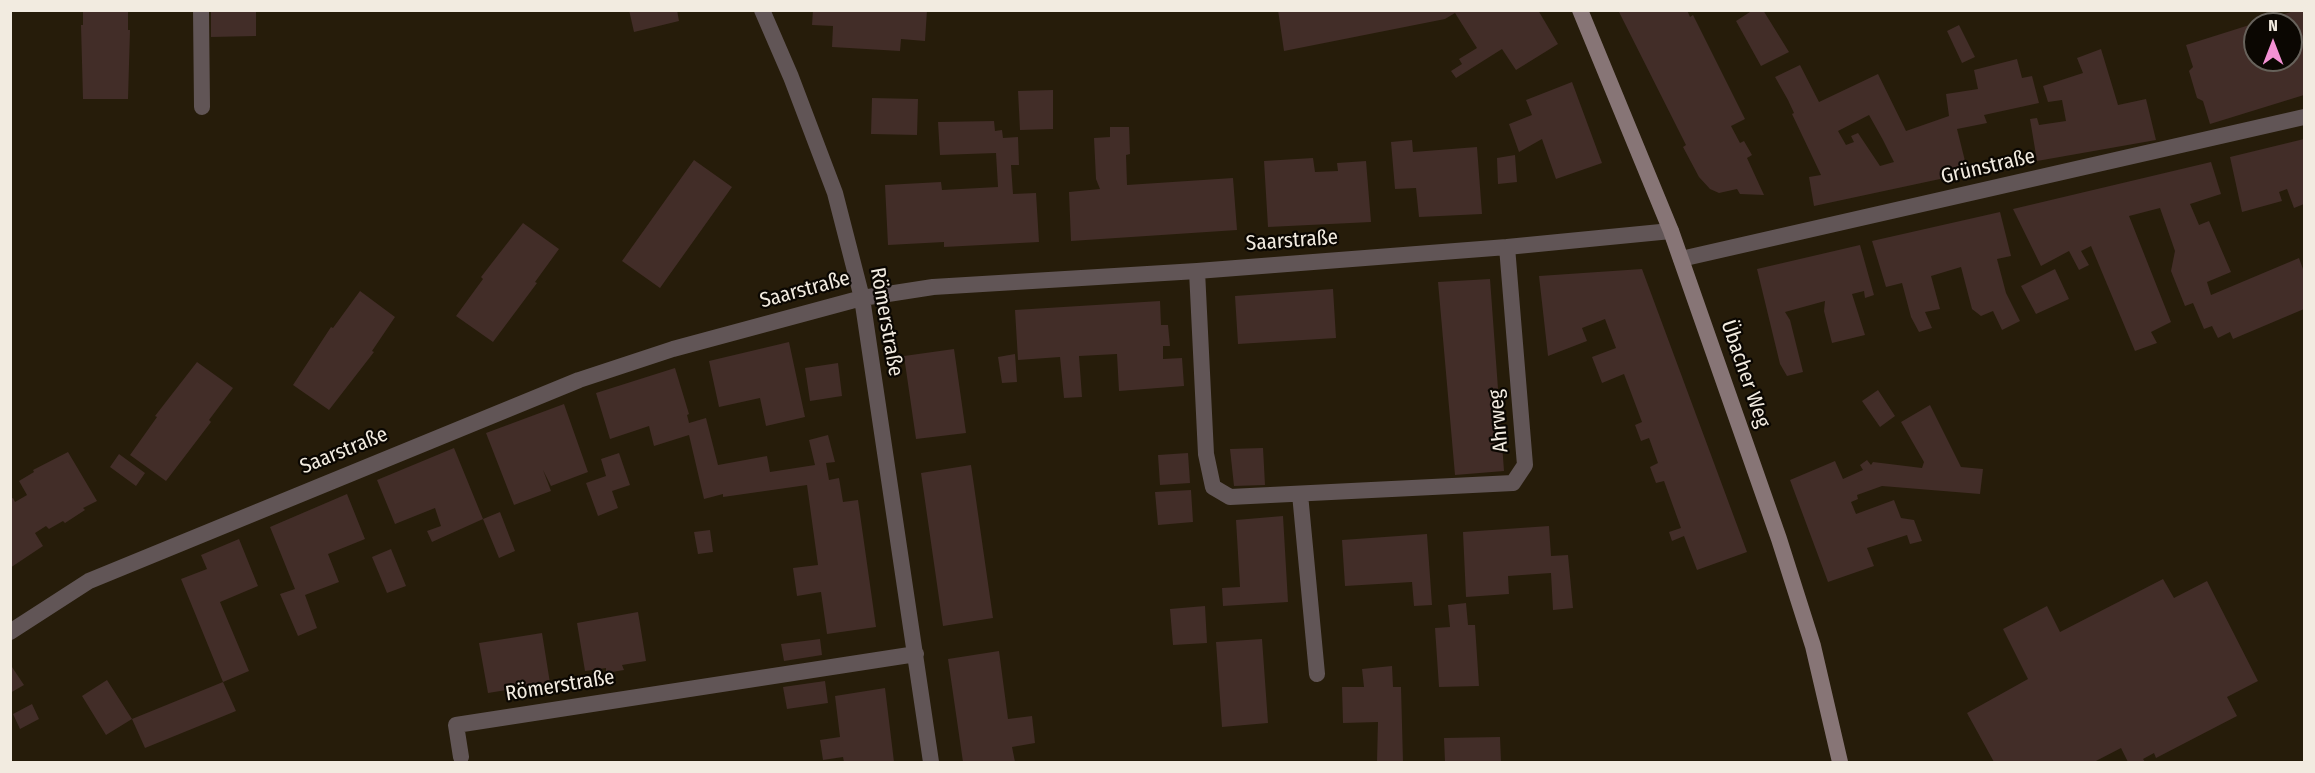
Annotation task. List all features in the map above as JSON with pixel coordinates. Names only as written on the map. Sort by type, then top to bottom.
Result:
[{"type":"main road","name":"Übacher Weg","points":[[1580,10],[1671,231],[1779,539],[1813,646],[1840,762]]},
{"type":"street","points":[[201,10],[202,107]]},
{"type":"street","name":"Römerstraße","points":[[762,10],[791,77],[835,194],[862,298],[931,762]]},
{"type":"street","name":"Grünstraße","points":[[1681,259],[2304,117]]},
{"type":"street","name":"Saarstraße","points":[[10,632],[88,581],[568,384],[673,349],[862,298],[933,286],[1197,271],[1507,247],[1671,231]]},
{"type":"street","name":"Ahrweg","points":[[1197,271],[1206,454],[1213,488],[1230,497],[1513,483],[1525,465],[1507,247]]},
{"type":"street","points":[[1300,494],[1317,674]]},
{"type":"street","name":"Römerstraße","points":[[461,757],[456,725],[916,654]]},
{"type":"building","points":[[83,10],[128,10],[128,30],[130,30],[128,99],[83,99],[81,25],[83,25]]},
{"type":"building","points":[[211,10],[256,10],[256,36],[211,37]]},
{"type":"building","points":[[629,10],[677,10],[679,21],[634,32]]},
{"type":"building","points":[[813,10],[927,10],[925,41],[901,39],[900,51],[832,47],[833,26],[812,25]]},
{"type":"building","points":[[1278,10],[1538,10],[1558,44],[1516,70],[1502,49],[1456,78],[1451,71],[1462,64],[1459,59],[1477,48],[1455,13],[1445,19],[1284,51]]},
{"type":"building","points":[[1618,10],[1687,10],[1690,17],[1693,15],[1745,119],[1731,126],[1740,143],[1744,141],[1752,155],[1747,158],[1764,195],[1740,194],[1737,189],[1719,193],[1710,189],[1699,177],[1683,147],[1686,145]]},
{"type":"building","points":[[1753,10],[1763,10],[1789,52],[1761,66],[1736,21]]},
{"type":"building","points":[[2304,10],[2304,95],[2210,124],[2203,101],[2197,98],[2189,71],[2193,67],[2186,45],[2243,27],[2243,72],[2303,72],[2303,12],[2291,12]]},
{"type":"building","points":[[1959,25],[1975,57],[1962,63],[1947,31]]},
{"type":"building","points":[[2101,49],[2118,105],[2146,99],[2156,140],[2037,161],[2030,119],[2037,118],[2039,125],[2066,121],[2062,100],[2048,102],[2043,86],[2083,73],[2077,58]]},
{"type":"building","points":[[2017,59],[2022,78],[2032,76],[2039,103],[1984,115],[1987,123],[1957,129],[1968,173],[1814,206],[1809,177],[1821,175],[1792,114],[1794,113],[1788,100],[1775,77],[1800,65],[1819,102],[1878,74],[1906,131],[1949,116],[1946,94],[1978,89],[1974,70]],"holes":[[[1869,115],[1894,162],[1880,166],[1858,133],[1851,136],[1854,142],[1846,145],[1838,131]]]},
{"type":"building","points":[[1572,82],[1602,163],[1556,179],[1542,139],[1519,152],[1509,124],[1532,115],[1526,100]]},
{"type":"building","points":[[1053,90],[1053,129],[1020,130],[1018,91]]},
{"type":"building","points":[[872,98],[918,99],[917,135],[871,134]]},
{"type":"building","points":[[994,121],[995,131],[1002,130],[1003,138],[1018,137],[1019,165],[1011,165],[1013,194],[1036,193],[1039,242],[944,247],[944,242],[888,245],[885,185],[941,182],[942,190],[998,187],[996,153],[940,155],[938,122]]},
{"type":"building","points":[[1110,127],[1129,127],[1130,154],[1126,155],[1127,185],[1233,178],[1237,230],[1071,241],[1069,192],[1100,189],[1096,179],[1094,138],[1110,137]]},
{"type":"building","points":[[2304,139],[2304,204],[2294,208],[2287,189],[2279,192],[2282,201],[2242,212],[2230,157]]},
{"type":"building","points":[[1412,140],[1413,152],[1477,147],[1482,214],[1419,217],[1416,188],[1395,189],[1391,142]]},
{"type":"building","points":[[1515,155],[1517,182],[1498,184],[1497,158]]},
{"type":"building","points":[[1313,158],[1315,172],[1338,171],[1337,163],[1366,161],[1371,222],[1268,227],[1264,161]]},
{"type":"building","points":[[694,160],[732,187],[660,288],[622,261]]},
{"type":"building","points":[[2211,162],[2221,194],[2190,204],[2199,225],[2209,221],[2231,272],[2207,282],[2211,295],[2299,258],[2304,272],[2304,309],[2233,339],[2230,332],[2218,338],[2212,326],[2204,329],[2193,303],[2185,306],[2171,271],[2175,251],[2160,208],[2129,216],[2171,322],[2151,332],[2157,343],[2135,351],[2091,246],[2081,251],[2089,265],[2079,270],[2069,251],[2041,266],[2013,209]]},
{"type":"building","points":[[2000,212],[2011,256],[1997,259],[2006,293],[2020,321],[2002,330],[1993,311],[1981,316],[1972,309],[1961,267],[1931,276],[1940,309],[1925,312],[1932,328],[1919,332],[1911,317],[1902,283],[1886,287],[1872,241]]},
{"type":"building","points":[[523,223],[559,249],[493,342],[456,316],[483,279],[481,277]]},
{"type":"building","points":[[1860,245],[1874,295],[1865,298],[1864,291],[1852,294],[1865,335],[1832,343],[1824,311],[1825,301],[1785,312],[1790,320],[1803,372],[1787,376],[1780,364],[1757,269]]},
{"type":"building","points":[[1642,269],[1747,552],[1697,570],[1684,536],[1672,541],[1669,532],[1681,528],[1664,481],[1656,483],[1650,467],[1658,463],[1649,438],[1641,441],[1635,425],[1642,422],[1624,374],[1602,383],[1592,357],[1616,348],[1605,319],[1582,328],[1587,341],[1548,356],[1539,276]]},
{"type":"building","points":[[2055,269],[2069,299],[2036,314],[2021,286]]},
{"type":"building","points":[[1490,279],[1504,471],[1455,475],[1438,282]]},
{"type":"building","points":[[1333,289],[1336,338],[1238,344],[1235,296]]},
{"type":"building","points":[[360,291],[395,317],[372,351],[374,352],[329,410],[293,385],[331,327],[333,328]]},
{"type":"building","points":[[1160,301],[1161,325],[1168,325],[1170,346],[1163,346],[1163,359],[1182,358],[1184,386],[1119,391],[1117,354],[1079,356],[1082,397],[1064,398],[1060,357],[1018,360],[1015,310]]},
{"type":"building","points":[[789,342],[805,417],[766,426],[760,398],[719,407],[709,361]]},
{"type":"building","points":[[954,349],[966,433],[916,439],[904,356]]},
{"type":"building","points":[[1015,354],[1017,382],[1002,383],[998,357]]},
{"type":"building","points":[[197,362],[233,388],[209,420],[211,422],[166,481],[130,455],[157,417],[155,416]]},
{"type":"building","points":[[838,363],[842,396],[810,401],[805,368]]},
{"type":"building","points":[[675,368],[689,414],[687,415],[689,423],[706,418],[718,465],[767,456],[770,472],[815,465],[809,440],[828,435],[835,462],[826,463],[829,480],[839,478],[843,502],[858,500],[876,627],[827,634],[821,592],[797,596],[793,568],[818,565],[807,485],[723,497],[723,494],[704,499],[689,435],[654,446],[649,426],[610,439],[596,393]]},
{"type":"building","points":[[1878,390],[1895,416],[1880,427],[1862,401]]},
{"type":"building","points":[[564,404],[588,472],[551,486],[543,470],[551,491],[514,505],[486,433]]},
{"type":"building","points":[[1930,405],[1961,467],[1983,469],[1980,494],[1882,486],[1857,495],[1858,499],[1851,502],[1856,514],[1894,500],[1901,518],[1914,520],[1922,541],[1910,544],[1907,535],[1867,548],[1874,566],[1828,582],[1790,480],[1835,461],[1843,479],[1863,470],[1860,465],[1867,460],[1871,465],[1873,462],[1922,468],[1924,462],[1901,422]]},
{"type":"building","points":[[454,448],[483,519],[432,542],[427,531],[441,526],[435,508],[395,524],[377,480]]},
{"type":"building","points":[[1263,448],[1265,485],[1234,486],[1230,449]]},
{"type":"building","points":[[68,452],[97,501],[83,508],[85,510],[65,523],[63,521],[49,529],[46,526],[35,533],[43,546],[10,568],[10,499],[13,498],[15,502],[27,495],[19,481],[34,472],[33,470]]},
{"type":"building","points":[[619,453],[630,485],[612,491],[618,508],[598,516],[586,483],[606,476],[601,459]]},
{"type":"building","points":[[1188,453],[1190,483],[1160,485],[1158,455]]},
{"type":"building","points":[[119,454],[145,473],[136,486],[110,467]]},
{"type":"building","points":[[971,465],[993,618],[943,626],[921,473]]},
{"type":"building","points":[[1191,490],[1193,522],[1158,525],[1155,492]]},
{"type":"building","points":[[347,494],[365,539],[328,554],[339,582],[305,595],[317,628],[298,636],[280,594],[295,589],[270,527]]},
{"type":"building","points":[[500,512],[515,551],[499,558],[483,519]]},
{"type":"building","points":[[1283,516],[1288,602],[1223,606],[1222,588],[1240,587],[1236,520]]},
{"type":"building","points":[[1549,526],[1551,556],[1568,555],[1573,608],[1553,610],[1551,573],[1508,576],[1509,594],[1466,597],[1463,532]]},
{"type":"building","points":[[710,530],[713,552],[698,554],[694,532]]},
{"type":"building","points":[[1427,534],[1432,605],[1414,606],[1412,582],[1345,586],[1342,540]]},
{"type":"building","points":[[239,539],[258,586],[220,602],[249,671],[223,682],[181,579],[207,569],[201,555]]},
{"type":"building","points":[[391,549],[406,586],[387,593],[372,557]]},
{"type":"building","points":[[2163,579],[2174,598],[2207,581],[2258,681],[2227,697],[2237,716],[2156,758],[2154,753],[2143,759],[2145,762],[2128,762],[2121,748],[2094,762],[1994,762],[1967,713],[2028,679],[2003,629],[2047,606],[2060,632]]},
{"type":"building","points":[[1466,603],[1468,625],[1475,625],[1479,686],[1439,687],[1435,628],[1450,627],[1448,605]]},
{"type":"building","points":[[1205,606],[1207,643],[1173,645],[1170,609]]},
{"type":"building","points":[[638,612],[646,661],[622,665],[624,670],[606,673],[606,668],[585,671],[577,623]]},
{"type":"building","points":[[542,633],[550,683],[488,693],[479,643]]},
{"type":"building","points":[[820,639],[822,655],[784,661],[781,644]]},
{"type":"building","points":[[1262,639],[1268,723],[1222,727],[1216,642]]},
{"type":"building","points":[[999,651],[1008,719],[1032,716],[1035,743],[1012,747],[1015,762],[963,762],[948,659]]},
{"type":"building","points":[[10,664],[24,685],[10,693]]},
{"type":"building","points":[[1392,666],[1393,687],[1401,687],[1403,762],[1377,762],[1378,722],[1343,723],[1342,687],[1364,687],[1362,669]]},
{"type":"building","points":[[107,680],[132,719],[106,735],[82,696]]},
{"type":"building","points":[[825,681],[828,703],[787,709],[783,687]]},
{"type":"building","points":[[223,682],[236,711],[145,748],[132,719]]},
{"type":"building","points":[[885,688],[894,762],[844,762],[843,757],[823,760],[820,740],[840,737],[835,696]]},
{"type":"building","points":[[32,704],[39,719],[20,729],[13,714]]},
{"type":"building","points":[[1500,737],[1501,762],[1445,762],[1444,738]]}]
